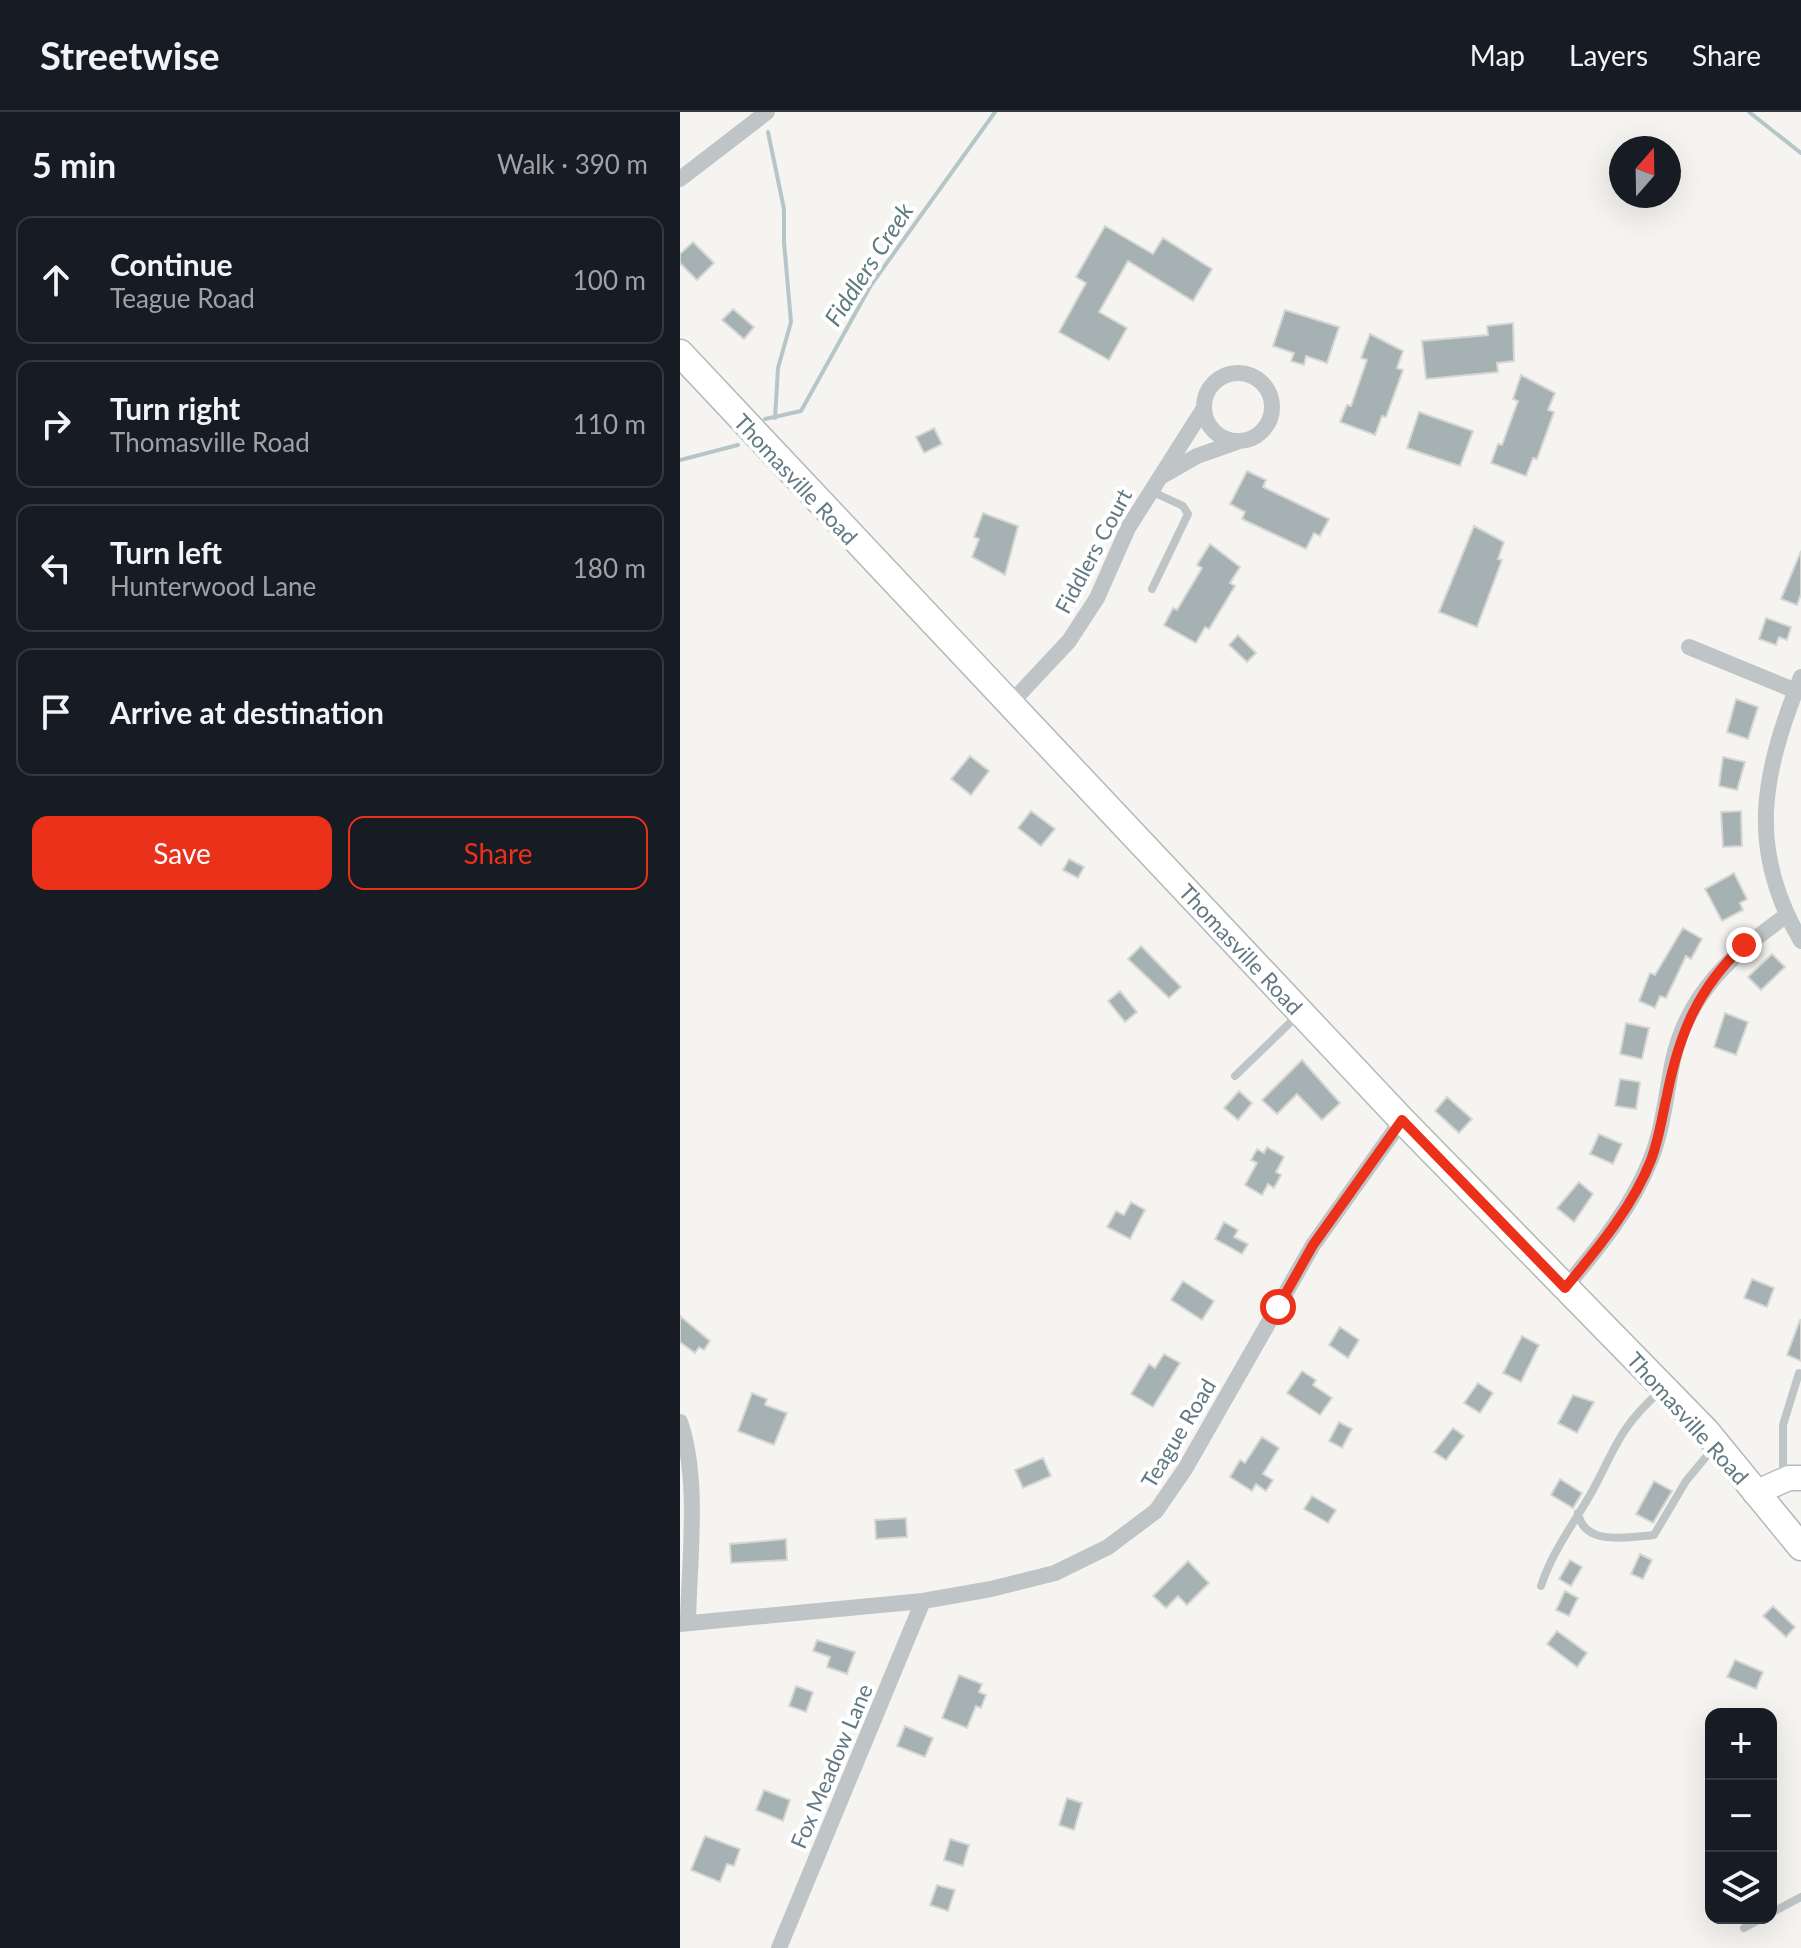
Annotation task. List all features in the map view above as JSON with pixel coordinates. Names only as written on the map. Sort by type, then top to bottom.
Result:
[{"type":"main road","name":"Thomasville Road","points":[[680,353],[1402,1120],[1663,1388],[1716,1445],[1801,1547]]},
{"type":"main road","points":[[1755,1493],[1792,1479]]},
{"type":"street","points":[[680,179],[767,112]]},
{"type":"street","name":"Fiddlers Court","points":[[1009,705],[1069,641],[1097,598],[1128,528],[1162,476],[1170,457],[1204,408],[1211,386],[1223,376],[1238,373],[1253,376],[1265,385],[1272,399],[1272,415],[1265,428],[1253,438],[1238,441]]},
{"type":"street","points":[[1204,408],[1211,428],[1223,438],[1238,441]]},
{"type":"street","points":[[1162,476],[1197,456],[1238,441]]},
{"type":"street","points":[[1689,647],[1798,684],[1770,765],[1764,812],[1771,871],[1787,915],[1801,941]]},
{"type":"street","points":[[1565,1288],[1604,1241],[1644,1176],[1657,1142],[1679,1041],[1697,1000],[1723,965],[1787,915]]},
{"type":"street","name":"Teague Road","points":[[684,1624],[923,1601],[1055,1573],[1108,1547],[1156,1511],[1185,1469],[1313,1245],[1402,1120]]},
{"type":"street","points":[[680,1422],[686,1441],[690,1503],[684,1624]]},
{"type":"street","name":"Fox Meadow Lane","points":[[779,1948],[923,1601]]},
{"type":"lane","points":[[1151,491],[1183,506],[1188,514],[1152,589]]},
{"type":"lane","points":[[1235,1076],[1300,1012]]},
{"type":"lane","points":[[1792,1479],[1783,1425],[1799,1373]]},
{"type":"lane","points":[[1541,1586],[1553,1554],[1620,1431],[1663,1388]]},
{"type":"lane","points":[[1578,1512],[1580,1524],[1592,1534],[1613,1538],[1654,1535],[1686,1481],[1716,1445]]},
{"type":"lane","points":[[1777,1910],[1801,1897]]},
{"type":"lane","points":[[1744,1928],[1751,1924]]},
{"type":"building","points":[[1105,226],[1153,254],[1163,238],[1212,269],[1193,301],[1128,261],[1099,312],[1127,328],[1109,360],[1059,332],[1086,283],[1076,277]]},
{"type":"building","points":[[693,242],[714,263],[697,280],[680,263],[680,254]]},
{"type":"building","points":[[733,309],[754,327],[744,339],[722,320]]},
{"type":"building","points":[[1285,310],[1339,327],[1327,363],[1306,356],[1304,365],[1291,361],[1294,353],[1273,346]]},
{"type":"building","points":[[1513,323],[1514,361],[1497,363],[1498,372],[1426,379],[1422,341],[1488,335],[1487,326]]},
{"type":"building","points":[[1370,334],[1403,351],[1397,368],[1403,370],[1386,417],[1382,416],[1375,435],[1340,422],[1347,405],[1351,406],[1367,360],[1361,358]]},
{"type":"building","points":[[1521,375],[1555,393],[1548,410],[1554,412],[1537,459],[1533,458],[1526,476],[1491,463],[1498,444],[1502,445],[1518,401],[1513,399]]},
{"type":"building","points":[[1419,412],[1473,431],[1460,466],[1407,448]]},
{"type":"building","points":[[934,428],[942,444],[924,453],[916,437]]},
{"type":"building","points":[[1247,471],[1266,480],[1263,487],[1329,519],[1320,536],[1314,533],[1306,549],[1242,519],[1245,512],[1230,504]]},
{"type":"building","points":[[983,513],[1018,526],[1005,575],[972,557],[979,539],[974,537]]},
{"type":"building","points":[[1474,526],[1504,542],[1498,559],[1502,560],[1477,627],[1439,612]]},
{"type":"building","points":[[1210,544],[1240,567],[1230,583],[1235,586],[1209,629],[1205,627],[1196,643],[1164,625],[1173,608],[1177,610],[1202,568],[1197,565]]},
{"type":"building","points":[[1801,551],[1801,594],[1797,605],[1781,599]]},
{"type":"building","points":[[1766,618],[1791,627],[1787,640],[1779,637],[1776,645],[1759,639]]},
{"type":"building","points":[[1238,635],[1256,653],[1247,662],[1229,645]]},
{"type":"building","points":[[1736,699],[1758,707],[1748,739],[1727,732]]},
{"type":"building","points":[[970,756],[989,771],[971,795],[951,779]]},
{"type":"building","points":[[1723,757],[1745,762],[1737,790],[1719,786]]},
{"type":"building","points":[[1031,811],[1055,829],[1041,846],[1018,828]]},
{"type":"building","points":[[1741,811],[1742,846],[1723,847],[1721,812]]},
{"type":"building","points":[[1069,859],[1084,867],[1078,878],[1063,870]]},
{"type":"building","points":[[1734,873],[1747,899],[1740,903],[1743,910],[1722,921],[1705,889]]},
{"type":"building","points":[[1683,928],[1702,939],[1691,959],[1686,956],[1666,998],[1660,996],[1655,1008],[1639,1001],[1650,973],[1655,975]]},
{"type":"building","points":[[1141,946],[1181,987],[1169,998],[1128,959]]},
{"type":"building","points":[[1772,954],[1785,967],[1761,990],[1748,977]]},
{"type":"building","points":[[1120,991],[1137,1012],[1125,1022],[1108,1001]]},
{"type":"building","points":[[1725,1013],[1748,1022],[1736,1055],[1714,1047]]},
{"type":"building","points":[[1626,1023],[1649,1028],[1642,1059],[1620,1054]]},
{"type":"building","points":[[1302,1060],[1340,1103],[1322,1120],[1297,1094],[1277,1114],[1262,1100]]},
{"type":"building","points":[[1620,1079],[1640,1082],[1636,1109],[1615,1106]]},
{"type":"building","points":[[1239,1091],[1252,1103],[1238,1120],[1224,1108]]},
{"type":"building","points":[[1447,1097],[1472,1119],[1459,1133],[1435,1111]]},
{"type":"building","points":[[1599,1134],[1622,1144],[1613,1164],[1590,1154]]},
{"type":"building","points":[[1267,1147],[1284,1157],[1276,1172],[1281,1175],[1274,1188],[1268,1184],[1262,1195],[1245,1185],[1257,1163],[1251,1160],[1257,1149],[1264,1153]]},
{"type":"building","points":[[1579,1182],[1593,1194],[1574,1222],[1557,1208]]},
{"type":"building","points":[[1131,1202],[1145,1210],[1130,1239],[1107,1227],[1116,1211],[1124,1215]]},
{"type":"building","points":[[1224,1222],[1238,1230],[1234,1237],[1248,1244],[1242,1254],[1215,1239]]},
{"type":"building","points":[[1752,1279],[1774,1288],[1767,1307],[1744,1298]]},
{"type":"building","points":[[1183,1281],[1214,1301],[1202,1320],[1171,1300]]},
{"type":"building","points":[[680,1316],[710,1341],[704,1350],[699,1347],[695,1353],[680,1342]]},
{"type":"building","points":[[1801,1320],[1801,1361],[1787,1355]]},
{"type":"building","points":[[1340,1327],[1359,1340],[1348,1358],[1329,1345]]},
{"type":"building","points":[[1522,1336],[1539,1345],[1521,1382],[1503,1373]]},
{"type":"building","points":[[1164,1354],[1180,1363],[1153,1407],[1131,1394],[1149,1364],[1155,1368]]},
{"type":"building","points":[[1302,1371],[1316,1380],[1313,1385],[1332,1398],[1320,1415],[1287,1393]]},
{"type":"building","points":[[1478,1383],[1493,1393],[1480,1413],[1464,1403]]},
{"type":"building","points":[[752,1393],[767,1399],[765,1405],[787,1413],[774,1445],[738,1431]]},
{"type":"building","points":[[1573,1395],[1594,1402],[1577,1433],[1558,1423]]},
{"type":"building","points":[[1339,1422],[1352,1429],[1342,1448],[1329,1441]]},
{"type":"building","points":[[1453,1428],[1464,1436],[1446,1460],[1434,1452]]},
{"type":"building","points":[[1262,1437],[1279,1448],[1263,1474],[1273,1480],[1266,1491],[1256,1484],[1252,1491],[1230,1477],[1240,1460],[1245,1463]]},
{"type":"building","points":[[1043,1458],[1051,1476],[1023,1488],[1015,1470]]},
{"type":"building","points":[[1560,1479],[1582,1493],[1573,1508],[1551,1495]]},
{"type":"building","points":[[1654,1481],[1672,1491],[1653,1523],[1636,1514]]},
{"type":"building","points":[[1312,1496],[1336,1510],[1328,1523],[1304,1509]]},
{"type":"building","points":[[906,1518],[907,1537],[876,1539],[875,1520]]},
{"type":"building","points":[[786,1539],[787,1560],[731,1563],[730,1544]]},
{"type":"building","points":[[1640,1554],[1652,1560],[1643,1579],[1631,1574]]},
{"type":"building","points":[[1570,1560],[1582,1567],[1571,1586],[1559,1579]]},
{"type":"building","points":[[1188,1561],[1209,1583],[1187,1605],[1178,1596],[1166,1608],[1153,1596]]},
{"type":"building","points":[[1565,1591],[1578,1598],[1569,1616],[1556,1610]]},
{"type":"building","points":[[1773,1606],[1795,1627],[1786,1637],[1763,1616]]},
{"type":"building","points":[[1557,1631],[1587,1653],[1577,1667],[1547,1644]]},
{"type":"building","points":[[817,1640],[855,1652],[847,1674],[827,1667],[830,1657],[813,1651]]},
{"type":"building","points":[[1735,1660],[1763,1672],[1756,1689],[1727,1677]]},
{"type":"building","points":[[959,1675],[982,1684],[979,1692],[986,1695],[981,1708],[976,1706],[967,1728],[942,1718]]},
{"type":"building","points":[[796,1686],[813,1692],[806,1712],[789,1706]]},
{"type":"building","points":[[905,1726],[933,1738],[925,1757],[897,1746]]},
{"type":"building","points":[[764,1790],[790,1800],[783,1821],[756,1810]]},
{"type":"building","points":[[1067,1798],[1082,1803],[1074,1830],[1059,1825]]},
{"type":"building","points":[[705,1836],[740,1849],[734,1866],[727,1864],[720,1882],[691,1870]]},
{"type":"building","points":[[950,1839],[969,1845],[963,1866],[944,1860]]},
{"type":"building","points":[[937,1885],[955,1890],[948,1911],[930,1905]]},
{"type":"waterway","name":"Fiddlers Creek","points":[[765,419],[801,411],[871,285],[995,112]]},
{"type":"waterway","points":[[1749,112],[1801,153]]},
{"type":"waterway","points":[[768,132],[784,209],[791,322],[778,368],[775,418]]},
{"type":"waterway","name":"Fiddlers Creek","points":[[680,460],[738,445]]},
{"type":"route","points":[[1278,1307],[1313,1245],[1402,1120],[1565,1288],[1604,1241],[1644,1176],[1657,1142],[1674,1058],[1687,1020],[1709,982],[1744,945]]}]
